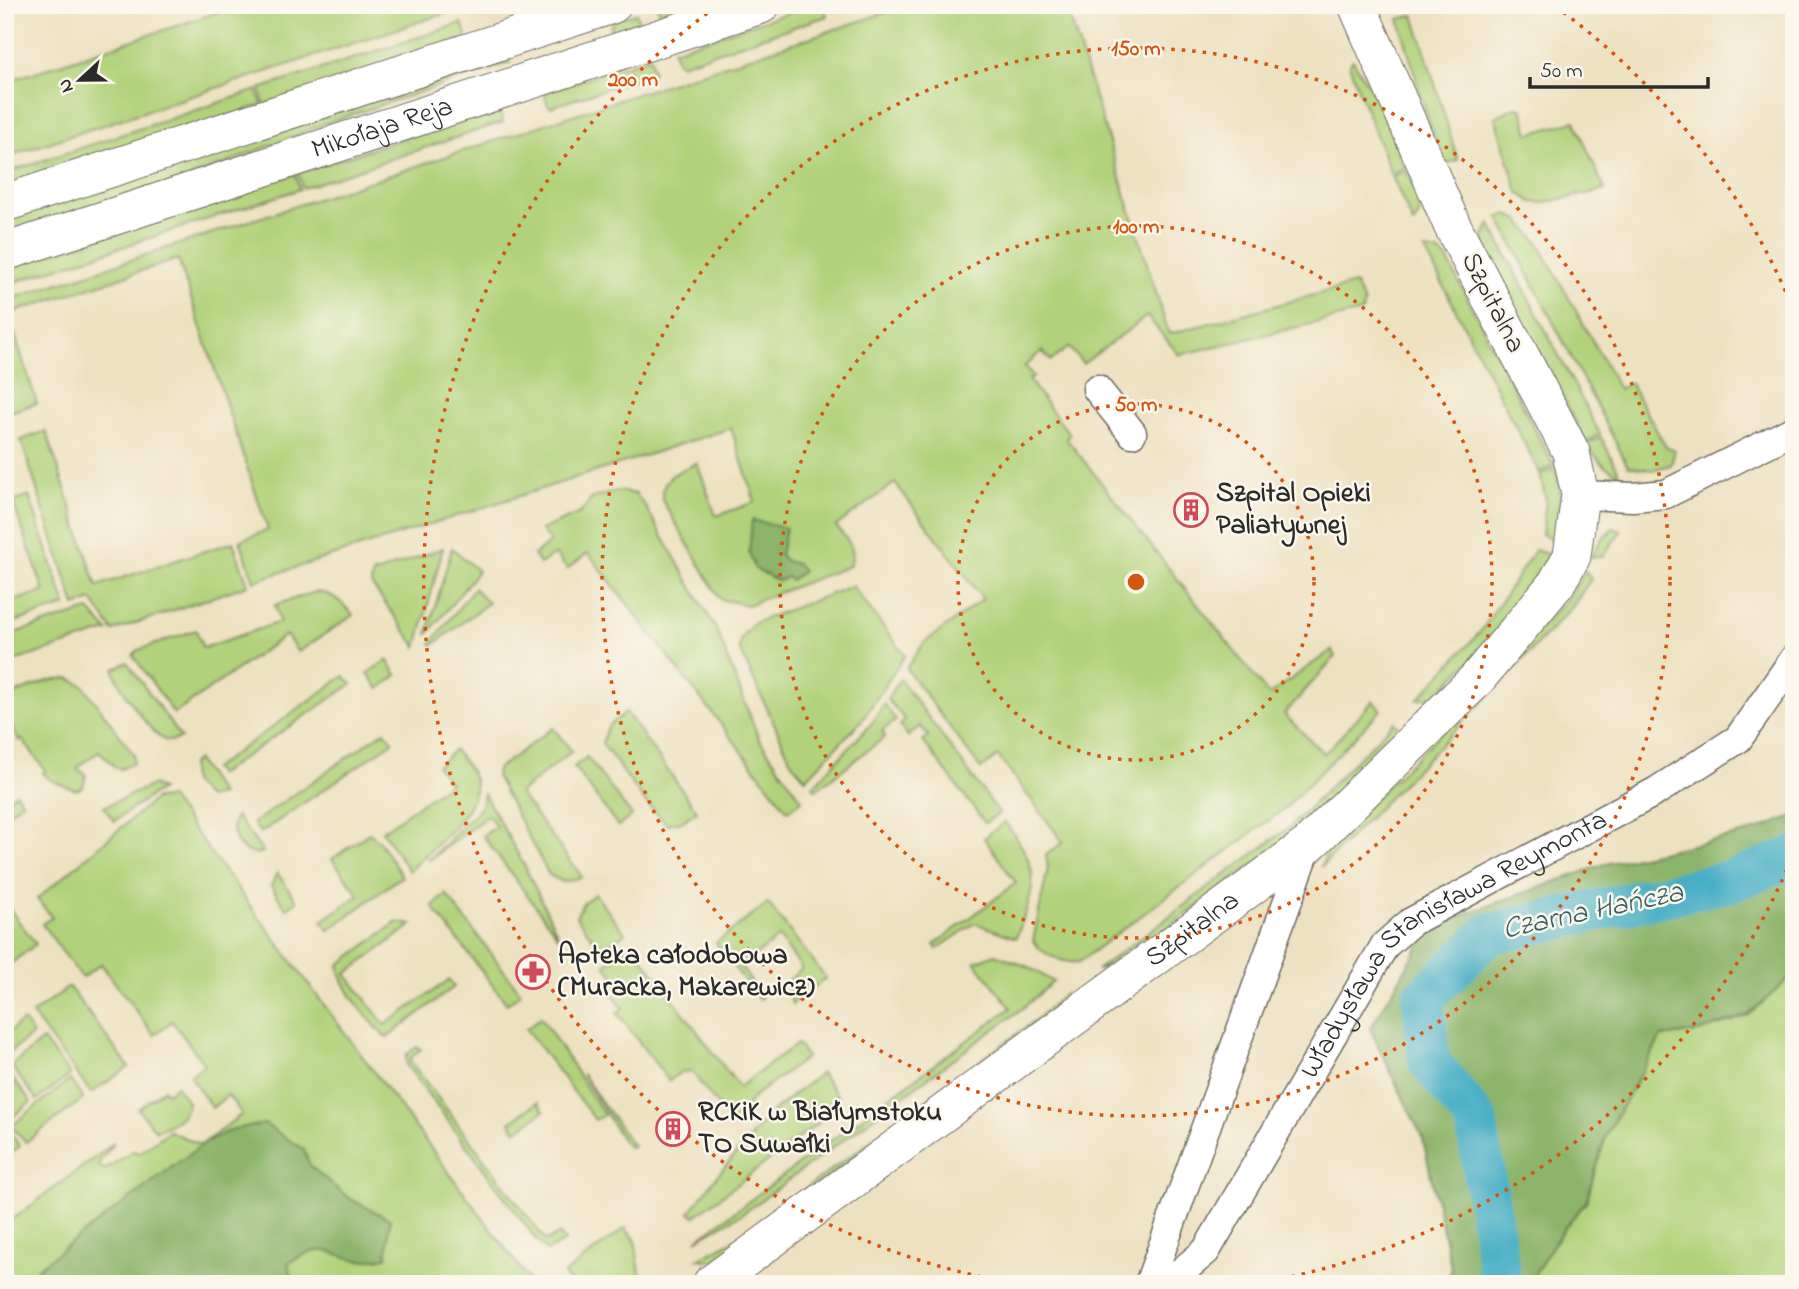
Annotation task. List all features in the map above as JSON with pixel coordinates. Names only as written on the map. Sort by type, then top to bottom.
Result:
[{"type":"street","name":"Mikołaja Reja","points":[[5,253],[761,5]]},
{"type":"street","name":"Szpitalna","points":[[711,1284],[1308,845],[1476,680],[1556,584],[1575,546],[1580,495],[1571,452],[1452,225],[1357,5]]},
{"type":"street","name":"Szpitalna","points":[[1373,5],[1402,110]]},
{"type":"street","name":"Mikołaja Reja","points":[[5,204],[584,10]]},
{"type":"street","points":[[584,10],[594,60]]},
{"type":"street","points":[[1097,389],[1132,433]]},
{"type":"street","points":[[1580,495],[1633,497],[1666,494],[1794,430]]},
{"type":"street","name":"Władysława Stanisława Reymonta","points":[[1167,1284],[1206,1251],[1385,945],[1411,922],[1655,792],[1738,739],[1794,659]]},
{"type":"street","points":[[1149,1284],[1308,845]]},
{"type":"green space","points":[[240,5],[471,5],[5,157],[5,82]]},
{"type":"green space","points":[[657,5],[722,5],[664,24]]},
{"type":"green space","points":[[812,5],[824,5],[827,16],[681,64],[677,62],[673,50]]},
{"type":"green space","points":[[909,5],[1066,5],[1169,334],[1355,284],[1364,303],[1362,312],[1179,355],[1147,316],[1083,364],[1069,347],[1051,361],[1042,351],[1025,366],[1033,376],[1029,380],[1070,435],[1066,438],[1269,695],[1332,650],[1336,656],[1284,714],[1324,754],[1373,701],[1381,710],[1285,808],[1079,962],[1053,957],[1033,941],[1048,868],[1046,855],[1063,842],[998,756],[981,769],[908,671],[907,667],[924,643],[983,599],[895,483],[836,526],[852,549],[849,566],[747,605],[720,599],[662,500],[667,480],[697,463],[716,516],[755,502],[731,428],[254,581],[240,540],[268,530],[178,259],[8,314],[37,403],[5,414],[5,301]]},
{"type":"green space","points":[[1099,5],[1144,5],[1106,18]]},
{"type":"green space","points":[[636,13],[642,32],[613,33],[610,27],[615,19]]},
{"type":"green space","points":[[1414,15],[1458,160],[1446,164],[1426,113],[1399,19]]},
{"type":"green space","points":[[462,23],[467,38],[264,104],[260,89]]},
{"type":"green space","points":[[506,54],[510,63],[329,122],[177,183],[5,239],[5,218]]},
{"type":"green space","points":[[650,57],[653,73],[551,107],[548,105],[544,93]]},
{"type":"green space","points":[[1353,60],[1378,102],[1405,168],[1391,174],[1349,65]]},
{"type":"green space","points":[[257,90],[262,105],[5,189],[5,173]]},
{"type":"green space","points":[[498,107],[503,122],[303,188],[298,173]]},
{"type":"green space","points":[[1515,107],[1522,108],[1529,134],[1575,121],[1605,190],[1543,203],[1532,202],[1518,192],[1495,117]]},
{"type":"green space","points":[[1406,171],[1420,205],[1418,218],[1413,224],[1392,176]]},
{"type":"green space","points":[[295,174],[300,189],[5,285],[5,269]]},
{"type":"green space","points":[[1506,214],[1519,220],[1538,242],[1619,389],[1630,383],[1666,447],[1675,450],[1671,465],[1652,470],[1628,466],[1499,218]]},
{"type":"green space","points":[[1490,224],[1600,434],[1586,442],[1486,249],[1484,236]]},
{"type":"green space","points":[[1425,250],[1438,252],[1447,259],[1554,466],[1539,472]]},
{"type":"green space","points":[[46,431],[97,586],[233,542],[248,585],[113,631],[92,600],[75,606],[21,440]]},
{"type":"green space","points":[[1601,437],[1621,476],[1601,463],[1587,444]]},
{"type":"green space","points":[[1555,469],[1560,496],[1556,542],[1542,534],[1546,500],[1540,474]]},
{"type":"green space","points":[[618,491],[636,494],[645,506],[716,629],[759,739],[802,800],[788,811],[588,553],[567,569],[555,554],[540,564],[534,555],[550,542],[541,530],[580,513],[592,498]]},
{"type":"green space","points":[[29,496],[66,606],[5,625],[5,604],[44,591],[13,502]]},
{"type":"green space","points":[[752,520],[786,528],[780,555],[786,561],[797,564],[803,571],[791,580],[787,577],[779,581],[755,569],[749,553]]},
{"type":"green space","points":[[1613,528],[1621,531],[1603,556],[1591,557],[1600,541]]},
{"type":"green space","points":[[443,548],[417,647],[371,584],[373,574]]},
{"type":"green space","points":[[452,548],[478,571],[427,635]]},
{"type":"green space","points":[[1535,550],[1550,555],[1493,637],[1436,696],[1418,699],[1481,631]]},
{"type":"green space","points":[[1586,571],[1591,579],[1572,607],[1501,683],[1495,678],[1568,598]]},
{"type":"green space","points":[[852,586],[905,655],[863,719],[806,779],[792,763],[739,648],[741,638],[754,623]]},
{"type":"green space","points":[[474,588],[488,603],[431,644]]},
{"type":"green space","points":[[315,592],[332,596],[353,615],[298,652],[286,635],[174,714],[133,655],[138,650],[196,630],[203,648],[280,622],[275,605]]},
{"type":"green space","points":[[89,610],[108,631],[5,664],[5,636]]},
{"type":"green space","points":[[387,660],[397,675],[379,689],[368,673]]},
{"type":"green space","points":[[127,662],[181,738],[165,740],[151,729],[135,708],[114,669]]},
{"type":"green space","points":[[344,676],[352,684],[218,775],[213,769]]},
{"type":"green space","points":[[68,678],[83,685],[134,755],[133,763],[121,769],[115,767],[99,751],[77,768],[86,775],[83,787],[76,790],[52,781],[43,773],[45,770],[22,739],[19,741],[5,711],[5,697],[48,681]]},
{"type":"green space","points":[[900,679],[999,813],[985,823],[923,741],[928,736],[920,726],[908,736],[900,726],[905,720],[887,699]]},
{"type":"green space","points":[[1486,688],[1491,693],[1321,867],[1329,844]]},
{"type":"green space","points":[[884,704],[896,720],[882,731],[885,737],[816,790],[813,786],[871,724]]},
{"type":"green space","points":[[626,712],[697,811],[683,821],[667,824],[646,803],[602,743],[608,726]]},
{"type":"green space","points":[[1394,722],[1400,729],[1303,828],[1119,964],[1097,970],[1291,826]]},
{"type":"green space","points":[[553,728],[572,751],[519,793],[582,877],[563,882],[549,875],[496,776],[497,769]]},
{"type":"green space","points":[[385,731],[393,742],[260,833],[253,823]]},
{"type":"green space","points":[[454,750],[473,777],[475,789],[472,801],[453,827],[409,871],[382,831],[450,783],[437,766]]},
{"type":"green space","points":[[587,757],[632,816],[618,826],[574,767]]},
{"type":"green space","points":[[196,760],[221,795],[207,798],[192,782],[191,765]]},
{"type":"green space","points":[[152,785],[161,789],[114,821],[104,807]]},
{"type":"green space","points":[[16,793],[22,802],[5,816],[5,801]]},
{"type":"green space","points":[[484,794],[524,865],[560,939],[483,836],[496,826],[488,815],[428,861],[480,808]]},
{"type":"green space","points":[[170,798],[532,1284],[5,1284],[5,1225],[114,1143],[98,1164],[104,1170],[133,1151],[139,1153],[169,1131],[201,1145],[242,1114],[228,1095],[212,1108],[190,1076],[204,1064],[172,1021],[154,1035],[101,964],[82,978],[42,924],[52,917],[37,899],[155,799]]},
{"type":"green space","points":[[236,816],[263,852],[251,853],[238,844],[232,827]]},
{"type":"green space","points":[[1794,816],[1794,974],[1748,1015],[1698,1032],[1661,1037],[1606,1135],[1586,1202],[1564,1228],[1528,1284],[1448,1284],[1451,1268],[1423,1139],[1370,1029],[1431,926],[1605,864],[1751,832]]},
{"type":"green space","points":[[1005,822],[1025,853],[1032,878],[1032,890],[1016,938],[975,923],[937,949],[934,945],[1016,883],[984,838]]},
{"type":"green space","points":[[369,833],[379,841],[402,876],[329,930],[322,921],[359,895],[332,859]]},
{"type":"green space","points":[[277,873],[297,901],[286,909],[271,886]]},
{"type":"green space","points":[[446,894],[521,993],[507,1004],[435,910],[433,906]]},
{"type":"green space","points":[[595,894],[625,933],[602,950],[576,917],[583,903]]},
{"type":"green space","points":[[5,903],[36,944],[5,968]]},
{"type":"green space","points":[[768,903],[826,978],[792,1004],[786,982],[802,969],[779,937],[741,967],[762,997],[759,1000],[716,943]]},
{"type":"green space","points":[[397,922],[412,925],[346,974],[385,1025],[449,980],[454,987],[388,1037],[383,1035],[356,1002],[344,984],[339,965]]},
{"type":"green space","points":[[632,944],[739,1087],[797,1044],[807,1057],[757,1094],[732,1124],[691,1071],[681,1072],[669,1081],[617,1013],[623,1008],[605,984],[614,976],[605,965]]},
{"type":"green space","points":[[995,954],[1029,967],[1053,982],[1023,1008],[742,1214],[696,1240],[1011,1008],[975,962]]},
{"type":"green space","points":[[1794,974],[1794,1284],[1528,1284],[1564,1228],[1586,1202],[1606,1135],[1661,1037],[1698,1032],[1748,1016]]},
{"type":"green space","points":[[69,987],[129,1067],[91,1093],[32,1014]]},
{"type":"green space","points":[[1065,994],[1066,1003],[714,1261],[698,1259],[741,1236],[1033,1022]]},
{"type":"green space","points":[[541,1017],[604,1115],[595,1120],[526,1029]]},
{"type":"green space","points":[[23,1021],[33,1034],[5,1056],[5,1035]]},
{"type":"green space","points":[[43,1040],[70,1075],[37,1100],[11,1066]]},
{"type":"green space","points":[[417,1047],[421,1049],[411,1058],[411,1062],[546,1241],[559,1234],[565,1241],[547,1251],[539,1243],[407,1066],[406,1055]]},
{"type":"green space","points":[[821,1073],[839,1098],[833,1112],[695,1216],[690,1212],[772,1112]]},
{"type":"green space","points":[[582,1074],[633,1146],[628,1147],[621,1138]]},
{"type":"green space","points":[[10,1075],[31,1102],[11,1118],[5,1111],[5,1079]]},
{"type":"green space","points":[[70,1080],[83,1099],[26,1142],[11,1126]]},
{"type":"green space","points":[[177,1086],[188,1102],[187,1108],[176,1121],[156,1131],[138,1109],[164,1089],[167,1093]]},
{"type":"green space","points":[[538,1102],[544,1111],[516,1131],[510,1122]]},
{"type":"green space","points":[[265,1124],[304,1150],[310,1166],[350,1199],[390,1219],[387,1257],[361,1260],[323,1251],[309,1253],[288,1263],[292,1277],[299,1284],[22,1284],[40,1266],[204,1143],[233,1129]]},
{"type":"green space","points":[[5,1126],[20,1146],[5,1158]]},
{"type":"green space","points":[[625,1228],[635,1239],[641,1280],[635,1284],[571,1284],[564,1274]]},
{"type":"waterway","name":"Czarna Hańcza","points":[[1497,1284],[1499,1270],[1476,1120],[1429,1061],[1423,998],[1489,934],[1731,881],[1794,857]]},
{"type":"place","name":"Szpital Opieki Paliatywnej","points":[[1191,510]]},
{"type":"place","name":"Apteka całodobowa (Muracka, Makarewicz)","points":[[533,972]]},
{"type":"place","name":"RCKiK w Białymstoku TO Suwałki","points":[[673,1129]]}]
